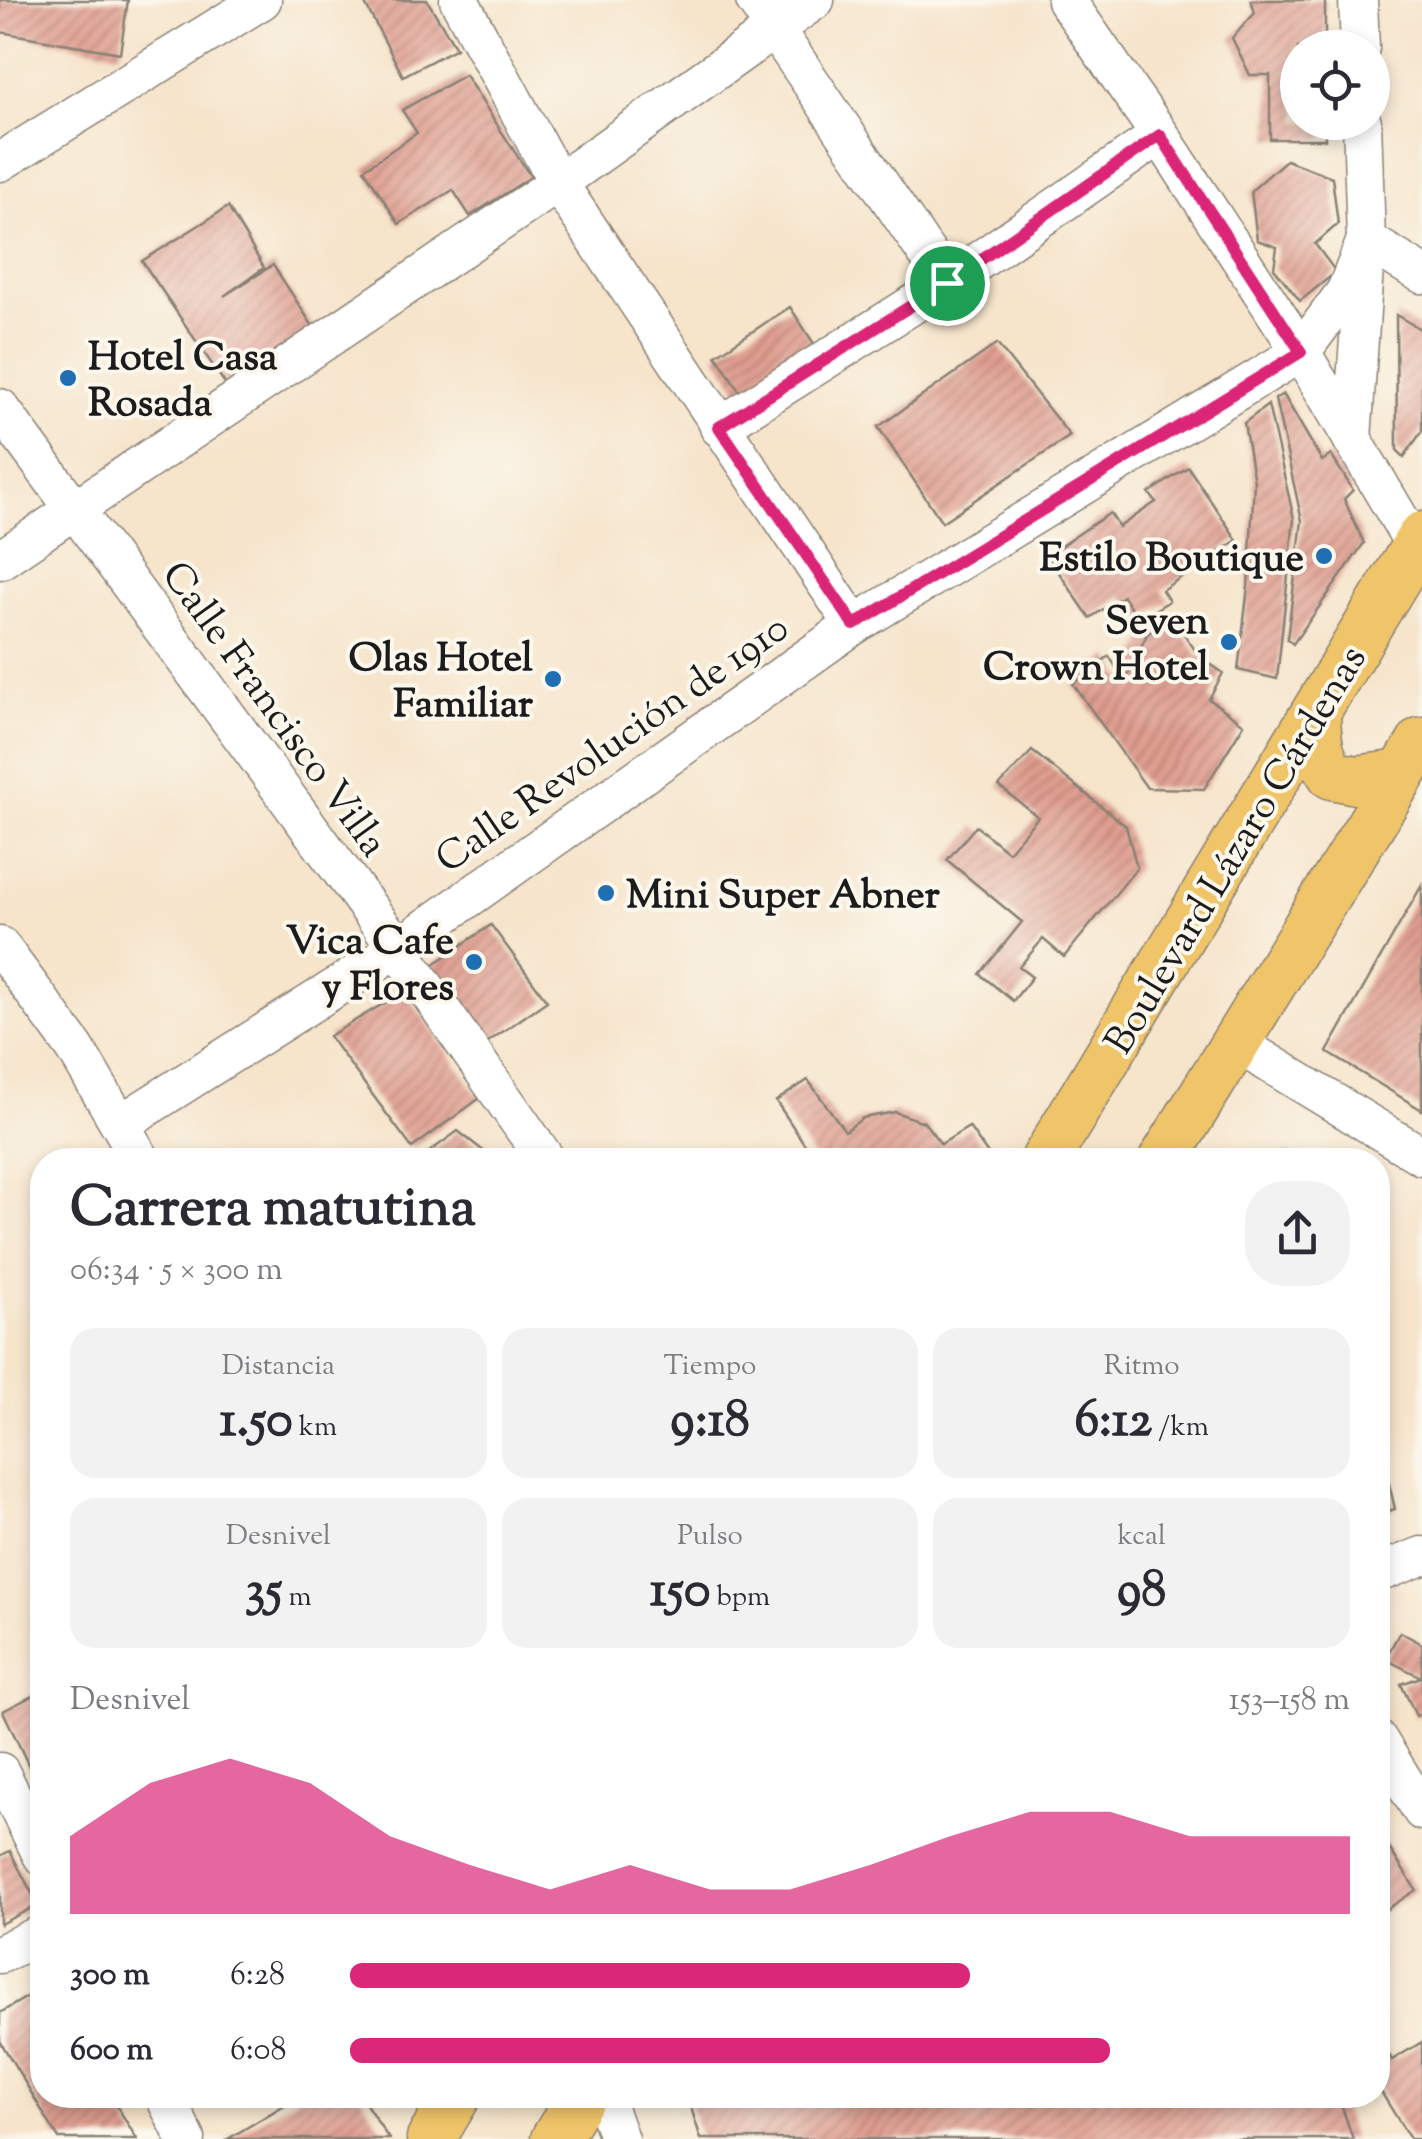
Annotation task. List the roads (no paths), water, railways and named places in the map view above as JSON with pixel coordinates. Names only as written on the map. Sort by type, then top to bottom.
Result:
[{"type":"main road","name":"Boulevard Lázaro Cárdenas","points":[[1051,1148],[1419,542]]},
{"type":"main road","points":[[1316,716],[1317,746],[1332,775],[1356,780],[1412,758]]},
{"type":"main road","points":[[1170,1148],[1412,758]]},
{"type":"main road","points":[[555,2139],[574,2108]]},
{"type":"street","points":[[0,162],[262,0]]},
{"type":"street","points":[[460,0],[558,183],[854,625]]},
{"type":"street","points":[[0,560],[558,183],[765,15],[815,0]]},
{"type":"street","points":[[1066,0],[1160,135],[1419,542]]},
{"type":"street","points":[[1358,0],[1359,30]]},
{"type":"street","points":[[765,15],[947,283]]},
{"type":"street","points":[[719,427],[947,283],[1160,135]]},
{"type":"street","points":[[1352,439],[1366,240],[1363,140]]},
{"type":"street","points":[[1366,240],[1422,274]]},
{"type":"street","name":"Calle Revolución de 1910","points":[[122,1123],[398,948],[854,625],[1301,352],[1346,291],[1366,240]]},
{"type":"street","name":"Calle Francisco Villa","points":[[0,408],[398,948],[538,1148]]},
{"type":"street","points":[[0,946],[76,1048],[135,1148]]},
{"type":"street","points":[[1236,1042],[1422,1156]]},
{"type":"street","points":[[1390,1568],[1422,1556]]},
{"type":"street","points":[[1390,1759],[1422,1811]]},
{"type":"street","points":[[0,1772],[30,1831]]},
{"type":"street","points":[[0,1954],[30,1940]]},
{"type":"street","points":[[170,2108],[186,2139]]},
{"type":"street","points":[[608,2108],[619,2139]]},
{"type":"street","points":[[406,2139],[445,2115]]},
{"type":"place","name":"Hotel Casa Rosada","points":[[68,378]]},
{"type":"place","name":"Estilo Boutique","points":[[1324,556]]},
{"type":"place","name":"Seven Crown Hotel","points":[[1229,642]]},
{"type":"place","name":"Olas Hotel Familiar","points":[[553,679]]},
{"type":"place","name":"Mini Super Abner","points":[[606,893]]},
{"type":"place","name":"Vica Cafe y Flores","points":[[474,962]]}]
